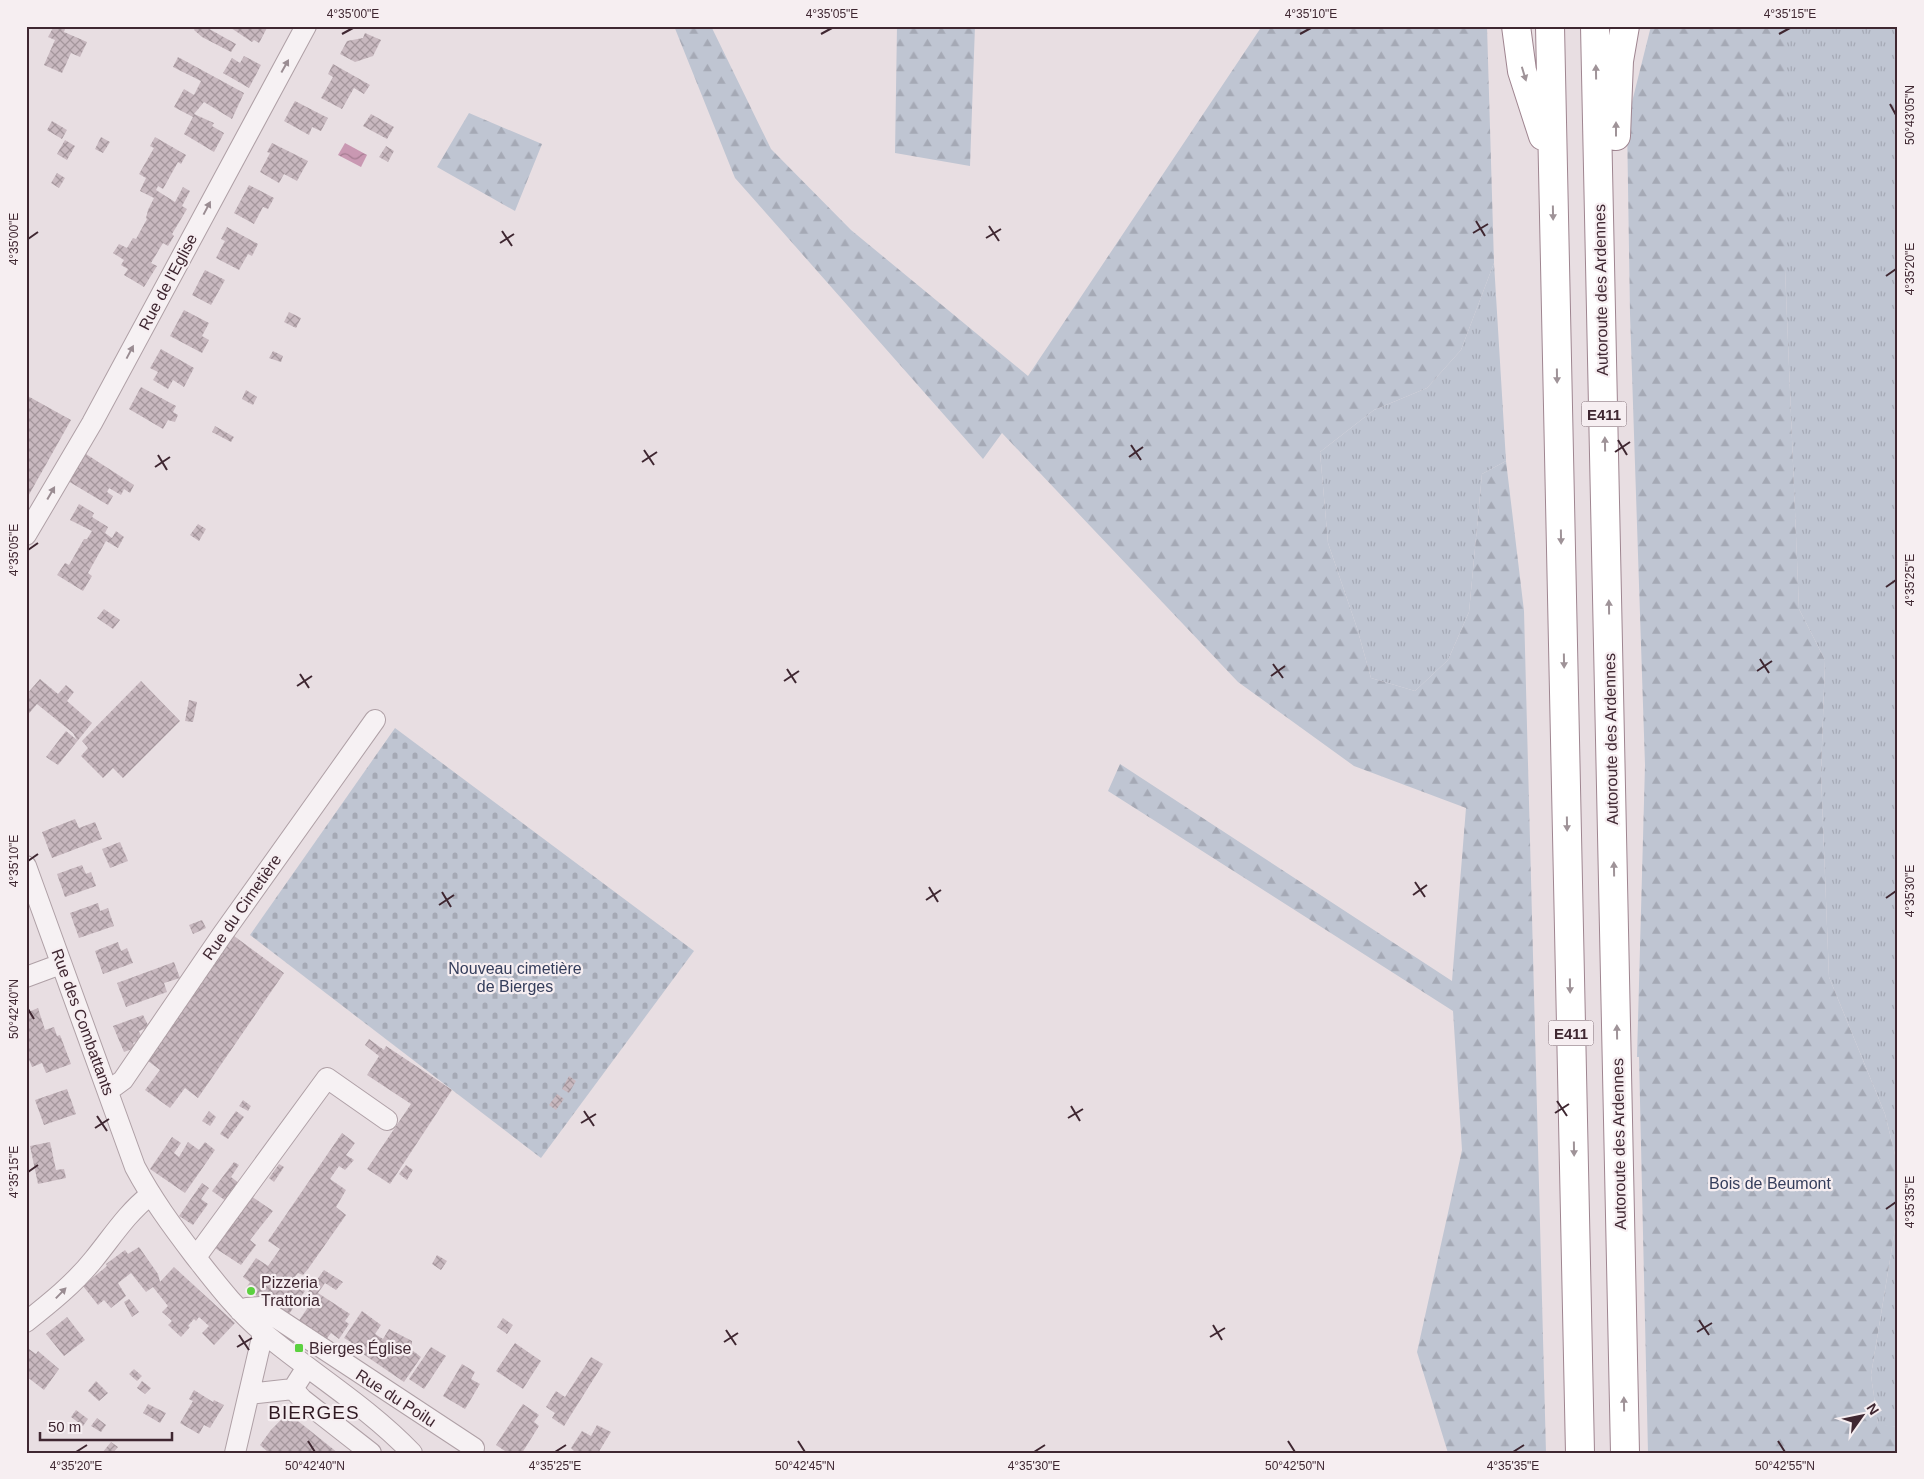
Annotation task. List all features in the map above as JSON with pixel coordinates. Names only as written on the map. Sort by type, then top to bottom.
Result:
[{"type":"highway","points":[[1516,26],[1522,71],[1552,164]]},
{"type":"highway","name":"E411","points":[[1550,26],[1580,1453]]},
{"type":"highway","name":"Autoroute des Ardennes","points":[[1595,26],[1625,1453]]},
{"type":"highway","points":[[1598,173],[1616,139],[1616,96],[1619,61],[1626,26]]},
{"type":"street","name":"Rue de l'Eglise","points":[[26,535],[92,423],[306,26]]},
{"type":"street","name":"Rue du Cimetière","points":[[108,1091],[123,1080],[222,935],[375,720]]},
{"type":"street","name":"Rue des Combattants","points":[[26,866],[136,1167],[150,1195],[196,1257],[240,1311],[263,1333],[381,1423],[412,1453]]},
{"type":"street","points":[[26,977],[61,964]]},
{"type":"street","points":[[196,1257],[327,1078],[387,1120]]},
{"type":"street","points":[[26,1322],[55,1300],[93,1261],[136,1206],[150,1195]]},
{"type":"street","name":"Rue du Poilu","points":[[240,1311],[247,1308],[260,1307],[309,1342],[475,1451]]},
{"type":"street","points":[[235,1453],[263,1333]]},
{"type":"street","points":[[249,1394],[293,1388],[307,1367]]},
{"type":"street","points":[[293,1388],[302,1399],[371,1453]]},
{"type":"green space","points":[[674,26],[711,26],[771,149],[851,230],[1028,376],[1262,26],[1487,26],[1494,263],[1461,350],[1427,388],[1374,410],[1320,452],[1328,543],[1357,628],[1371,678],[1415,691],[1448,660],[1469,612],[1482,474],[1506,461],[1524,611],[1546,1453],[1448,1453],[1417,1352],[1462,1150],[1453,1011],[1108,791],[1120,764],[1452,981],[1466,808],[1354,766],[1238,682],[1002,433],[983,459],[735,178]]},
{"type":"green space","points":[[897,26],[975,26],[970,166],[895,153]]},
{"type":"green space","name":"Bois de Beumont","points":[[1651,26],[1785,26],[1785,269],[1799,609],[1825,660],[1821,774],[1829,977],[1885,1114],[1898,1167],[1898,1211],[1871,1375],[1878,1424],[1898,1427],[1898,1453],[1648,1453],[1639,1057],[1637,1057],[1645,765],[1630,314],[1627,122]]},
{"type":"green space","points":[[1785,26],[1898,26],[1898,1167],[1885,1114],[1829,977],[1821,774],[1825,660],[1799,609],[1785,269]]},
{"type":"green space","points":[[469,113],[542,144],[515,211],[437,167]]},
{"type":"green space","points":[[1494,263],[1506,461],[1482,474],[1469,612],[1448,660],[1415,691],[1371,678],[1357,628],[1328,543],[1320,452],[1374,410],[1427,388],[1461,350]]},
{"type":"green space","name":"Nouveau cimetière de Bierges","points":[[395,728],[694,951],[541,1158],[250,935]]},
{"type":"green space","points":[[1898,1211],[1898,1427],[1878,1425],[1871,1375]]},
{"type":"water","points":[[345,143],[367,155],[361,167],[338,155]]},
{"type":"building","points":[[54,26],[66,26],[64,32],[87,42],[80,57],[71,53],[62,73],[44,65],[55,40],[48,37]]},
{"type":"building","points":[[196,26],[204,26],[236,44],[231,52],[202,37],[194,30]]},
{"type":"building","points":[[228,26],[268,26],[259,43],[254,40],[252,42]]},
{"type":"building","points":[[365,33],[381,40],[373,56],[355,62],[340,54],[347,41],[363,38]]},
{"type":"building","points":[[244,56],[261,65],[249,88],[223,73],[232,58],[240,63]]},
{"type":"building","points":[[178,57],[244,93],[232,119],[204,102],[194,114],[214,123],[212,126],[224,133],[214,152],[184,134],[193,117],[174,107],[184,89],[194,95],[201,81],[173,67]]},
{"type":"building","points":[[333,64],[370,85],[364,94],[354,88],[342,109],[321,98],[333,77],[328,74]]},
{"type":"building","points":[[295,101],[328,118],[321,131],[312,127],[309,135],[284,121]]},
{"type":"building","points":[[371,114],[394,127],[387,139],[363,126]]},
{"type":"building","points":[[52,121],[67,130],[62,139],[47,130]]},
{"type":"building","points":[[101,137],[110,142],[103,153],[95,149]]},
{"type":"building","points":[[155,137],[186,155],[181,164],[178,162],[163,189],[158,186],[156,190],[175,202],[183,187],[190,191],[182,206],[187,209],[172,234],[174,236],[168,246],[163,243],[151,263],[157,266],[144,287],[124,275],[128,269],[121,265],[124,260],[113,253],[119,244],[127,248],[133,238],[136,239],[147,219],[148,210],[154,198],[140,191],[146,178],[139,174],[154,148],[150,146]]},
{"type":"building","points":[[65,140],[75,146],[67,160],[57,154]]},
{"type":"building","points":[[272,143],[308,161],[297,181],[284,174],[279,183],[260,172],[270,153],[267,152]]},
{"type":"building","points":[[386,146],[394,151],[388,162],[379,157]]},
{"type":"building","points":[[57,173],[65,178],[59,188],[51,183]]},
{"type":"building","points":[[249,185],[274,198],[268,209],[263,207],[254,224],[234,213]]},
{"type":"building","points":[[227,227],[258,244],[252,256],[248,254],[239,270],[216,258],[225,241],[221,239]]},
{"type":"building","points":[[205,270],[225,280],[211,305],[192,295]]},
{"type":"building","points":[[184,310],[209,323],[202,336],[209,340],[202,353],[170,336]]},
{"type":"building","points":[[289,312],[301,318],[296,328],[284,322]]},
{"type":"building","points":[[161,349],[194,368],[184,387],[173,380],[168,389],[153,380],[158,372],[150,368]]},
{"type":"building","points":[[273,351],[283,356],[281,362],[269,358]]},
{"type":"building","points":[[141,387],[176,406],[173,412],[178,415],[175,422],[168,420],[163,429],[129,409]]},
{"type":"building","points":[[246,390],[257,397],[253,405],[242,399]]},
{"type":"building","points":[[26,395],[71,420],[26,500]]},
{"type":"building","points":[[215,426],[234,437],[231,442],[212,432]]},
{"type":"building","points":[[86,454],[134,485],[130,493],[124,489],[121,495],[109,488],[107,492],[113,496],[108,505],[68,481]]},
{"type":"building","points":[[79,504],[94,513],[92,517],[108,527],[105,533],[112,538],[116,531],[124,537],[118,548],[106,541],[88,573],[92,576],[83,591],[57,575],[65,563],[69,565],[84,539],[87,539],[92,531],[70,520]]},
{"type":"building","points":[[198,524],[206,529],[199,541],[190,535]]},
{"type":"building","points":[[104,609],[120,620],[113,629],[97,618]]},
{"type":"building","points":[[40,679],[58,694],[66,685],[74,692],[67,701],[92,723],[58,765],[46,757],[66,731],[77,740],[73,733],[37,704],[26,717],[26,695]]},
{"type":"building","points":[[141,681],[180,721],[123,778],[113,768],[103,778],[81,756],[88,748],[82,741]]},
{"type":"building","points":[[189,700],[197,702],[193,722],[185,721]]},
{"type":"building","points":[[75,819],[79,828],[95,822],[102,839],[52,858],[42,832]]},
{"type":"building","points":[[120,842],[128,861],[110,868],[102,849]]},
{"type":"building","points":[[82,865],[86,874],[91,872],[96,886],[65,897],[57,874]]},
{"type":"building","points":[[98,903],[100,911],[108,908],[114,926],[79,938],[70,913]]},
{"type":"building","points":[[202,920],[206,928],[193,934],[189,925]]},
{"type":"building","points":[[230,933],[284,973],[198,1098],[185,1088],[170,1108],[145,1090],[160,1070],[144,1058]]},
{"type":"building","points":[[118,942],[121,951],[127,948],[133,963],[103,974],[95,951]]},
{"type":"building","points":[[174,962],[180,978],[164,983],[167,992],[126,1007],[117,983]]},
{"type":"building","points":[[38,1008],[45,1030],[54,1027],[57,1036],[60,1035],[71,1064],[46,1073],[42,1063],[32,1067],[26,1052],[26,1013]]},
{"type":"building","points":[[143,1015],[149,1027],[139,1031],[142,1039],[133,1043],[135,1048],[124,1052],[113,1026]]},
{"type":"building","points":[[369,1039],[384,1050],[386,1046],[452,1090],[390,1184],[367,1169],[411,1104],[367,1075],[379,1056],[365,1045]]},
{"type":"building","points":[[569,1076],[576,1081],[569,1093],[562,1089]]},
{"type":"building","points":[[67,1089],[76,1114],[44,1125],[35,1100]]},
{"type":"building","points":[[557,1094],[564,1099],[556,1110],[549,1105]]},
{"type":"building","points":[[243,1100],[251,1106],[248,1111],[239,1106]]},
{"type":"building","points":[[209,1111],[216,1117],[210,1126],[202,1121]]},
{"type":"building","points":[[236,1111],[244,1117],[228,1139],[220,1134]]},
{"type":"building","points":[[342,1133],[355,1143],[346,1155],[354,1160],[345,1170],[339,1166],[330,1179],[346,1190],[336,1207],[346,1215],[303,1275],[298,1273],[291,1281],[305,1291],[287,1317],[246,1288],[250,1282],[243,1277],[256,1258],[268,1266],[280,1249],[268,1241]]},
{"type":"building","points":[[172,1137],[181,1143],[174,1153],[179,1157],[188,1142],[199,1150],[205,1142],[215,1150],[185,1193],[150,1169]]},
{"type":"building","points":[[50,1142],[56,1170],[64,1169],[66,1178],[38,1184],[30,1146]]},
{"type":"building","points":[[234,1162],[239,1165],[231,1177],[239,1183],[226,1201],[212,1191]]},
{"type":"building","points":[[279,1164],[284,1167],[274,1182],[269,1178]]},
{"type":"building","points":[[406,1165],[413,1170],[407,1180],[399,1174]]},
{"type":"building","points":[[202,1183],[209,1188],[201,1199],[208,1204],[193,1225],[179,1216]]},
{"type":"building","points":[[251,1196],[273,1211],[250,1240],[256,1245],[241,1265],[215,1248]]},
{"type":"building","points":[[139,1247],[158,1274],[160,1282],[174,1267],[235,1323],[214,1345],[202,1333],[209,1326],[199,1317],[196,1321],[194,1319],[181,1337],[168,1325],[172,1321],[162,1312],[168,1306],[153,1287],[146,1292],[131,1273],[118,1283],[126,1296],[111,1308],[104,1300],[98,1305],[83,1286],[107,1266],[106,1264],[125,1250],[128,1254]]},
{"type":"building","points":[[437,1255],[447,1261],[441,1270],[432,1264]]},
{"type":"building","points":[[324,1270],[343,1282],[336,1290],[325,1283],[318,1293],[350,1314],[345,1321],[349,1324],[339,1339],[331,1333],[325,1341],[298,1322],[315,1297],[308,1292]]},
{"type":"building","points":[[129,1299],[139,1312],[132,1317],[124,1302]]},
{"type":"building","points":[[362,1311],[381,1325],[375,1334],[383,1339],[389,1329],[412,1341],[412,1350],[421,1357],[404,1382],[350,1345],[351,1342],[344,1338]]},
{"type":"building","points":[[67,1317],[85,1340],[64,1356],[46,1334]]},
{"type":"building","points":[[503,1318],[513,1325],[507,1334],[497,1327]]},
{"type":"building","points":[[515,1343],[541,1361],[523,1389],[496,1371]]},
{"type":"building","points":[[26,1347],[36,1354],[38,1351],[59,1369],[44,1390],[26,1376]]},
{"type":"building","points":[[431,1347],[446,1356],[424,1389],[409,1379]]},
{"type":"building","points":[[591,1357],[603,1364],[564,1426],[552,1418],[555,1413],[546,1407],[556,1391],[565,1397]]},
{"type":"building","points":[[462,1364],[475,1372],[471,1379],[480,1384],[465,1409],[443,1396]]},
{"type":"building","points":[[134,1369],[142,1376],[137,1381],[129,1374]]},
{"type":"building","points":[[96,1381],[108,1393],[99,1401],[88,1391]]},
{"type":"building","points":[[142,1381],[151,1388],[145,1394],[137,1388]]},
{"type":"building","points":[[194,1390],[213,1402],[214,1400],[224,1405],[210,1428],[204,1425],[199,1434],[180,1423],[193,1401],[189,1399]]},
{"type":"building","points":[[148,1404],[166,1413],[160,1423],[143,1413]]},
{"type":"building","points":[[523,1404],[539,1415],[534,1422],[539,1426],[522,1453],[508,1453],[496,1445]]},
{"type":"building","points":[[76,1410],[88,1419],[83,1426],[71,1417]]},
{"type":"building","points":[[288,1413],[338,1453],[269,1453],[260,1445],[271,1430]]},
{"type":"building","points":[[97,1418],[106,1425],[101,1432],[91,1426]]},
{"type":"building","points":[[597,1425],[611,1432],[598,1453],[576,1453],[571,1448],[582,1431],[591,1436]]},
{"type":"building","points":[[111,1442],[118,1447],[113,1453],[102,1453]]},
{"type":"place","name":"Pizzeria Trattoria","points":[[251,1291]]},
{"type":"place","name":"Bierges Église","points":[[299,1348]]},
{"type":"district","name":"BIERGES","points":[[314,1412]]}]
